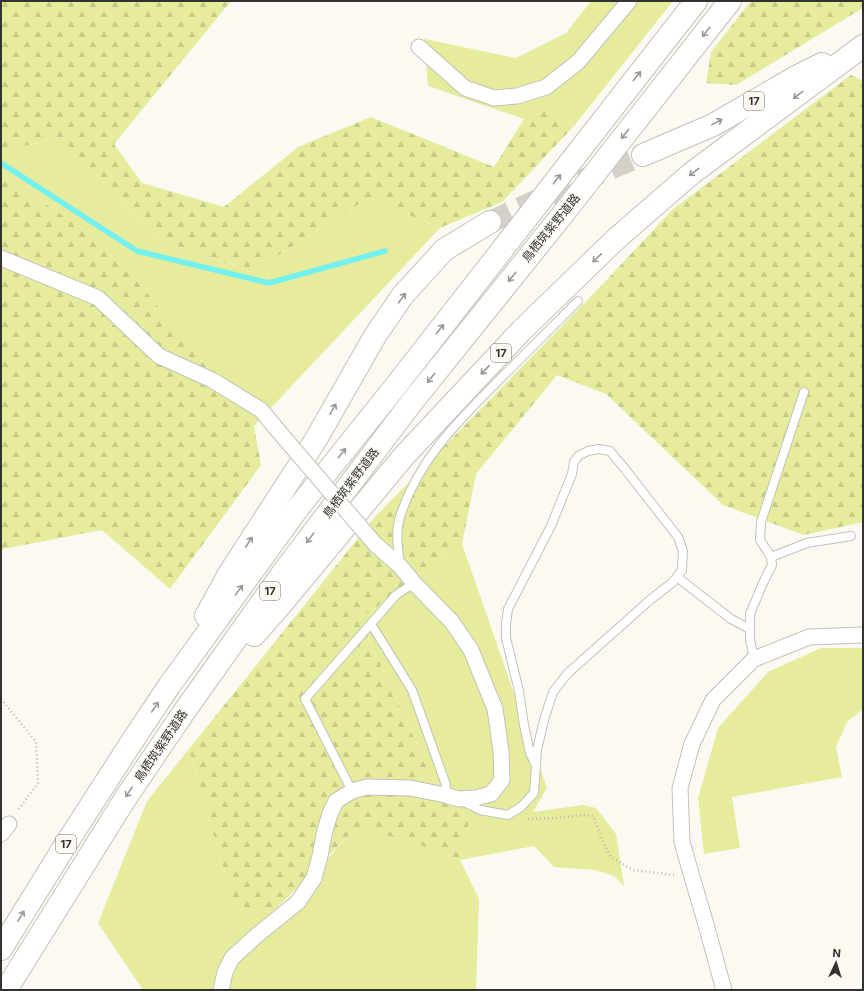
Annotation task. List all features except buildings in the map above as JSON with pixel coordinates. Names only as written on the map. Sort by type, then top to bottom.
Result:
[{"type":"main road","name":"鳥栖筑紫野道路","points":[[1,949],[66,844],[169,686],[298,508],[696,1]]},
{"type":"main road","name":"鳥栖筑紫野道路","points":[[6,990],[125,799],[186,709],[282,574],[412,402],[563,214],[730,1]]},
{"type":"main road","name":"17","points":[[643,155],[713,125],[796,77],[863,43]]},
{"type":"main road","name":"17","points":[[186,709],[283,602],[404,456],[521,330],[616,240],[692,173],[863,46]]},
{"type":"main road","name":"17","points":[[169,686],[228,574],[315,441],[375,336],[403,295],[444,250],[490,222]]},
{"type":"street","points":[[419,47],[465,88],[494,98],[517,96],[546,87],[578,62],[629,1]]},
{"type":"street","points":[[1,258],[98,298],[159,356],[212,380],[261,410],[375,544],[400,566],[414,583],[452,622],[471,650],[495,709],[501,751],[502,780],[491,794],[475,798],[452,797],[410,788],[367,787],[352,791],[336,801],[325,830],[314,878],[298,902],[256,936],[232,958],[224,972],[221,990]]},
{"type":"street","points":[[724,990],[682,842],[680,788],[692,744],[713,700],[754,659],[808,637],[863,634]]},
{"type":"lane","points":[[400,566],[397,542],[400,518],[412,487],[433,452],[462,418],[578,301]]},
{"type":"lane","points":[[754,659],[750,639],[750,614],[772,565],[771,557],[760,540],[761,522],[804,392]]},
{"type":"lane","points":[[371,624],[412,690],[446,786],[452,797],[480,810],[508,815],[521,807],[534,793],[536,765],[537,750],[544,720],[553,692],[586,656],[673,582],[682,570],[683,551],[678,537],[610,451],[599,449],[588,451],[578,456],[574,462],[572,474],[551,526],[508,609],[506,638],[519,691],[530,753],[536,765]]},
{"type":"lane","points":[[771,557],[807,544],[851,536]]},
{"type":"lane","points":[[677,577],[731,619],[750,629]]},
{"type":"lane","points":[[352,791],[305,699],[396,595],[414,583]]},
{"type":"path","points":[[1,700],[36,742],[38,783],[5,829]]},
{"type":"path","points":[[508,815],[526,819],[558,818],[583,815],[593,816],[605,846],[612,857],[633,870],[692,877]]},
{"type":"green space","points":[[1,1],[231,1],[114,144],[142,183],[224,207],[298,147],[371,117],[494,167],[524,119],[555,108],[574,126],[502,202],[440,228],[369,198],[252,272],[159,240],[60,137],[1,152]]},
{"type":"green space","points":[[591,1],[673,1],[574,126],[555,108],[524,119],[428,86],[424,39],[516,58],[566,33]]},
{"type":"green space","points":[[751,1],[863,1],[863,8],[736,85],[706,83],[711,52]]},
{"type":"green space","points":[[851,75],[863,81],[863,522],[804,535],[723,505],[606,394],[557,375],[476,474],[462,544],[360,619],[432,778],[469,821],[460,860],[407,840],[364,831],[348,836],[273,912],[235,909],[189,749],[375,517],[601,286],[672,210]]},
{"type":"green space","points":[[60,137],[159,240],[252,272],[369,198],[440,228],[254,426],[111,248],[1,174],[1,152]]},
{"type":"green space","points":[[1,174],[111,248],[254,426],[261,465],[170,589],[102,530],[3,549],[1,552]]},
{"type":"green space","points":[[462,544],[547,788],[533,812],[583,805],[596,808],[616,834],[624,886],[614,876],[595,870],[554,867],[534,846],[460,860],[469,821],[432,778],[360,619]]},
{"type":"green space","points":[[821,648],[863,648],[863,709],[847,722],[836,747],[842,777],[732,797],[740,848],[704,854],[698,798],[718,728],[768,672]]},
{"type":"green space","points":[[189,749],[235,909],[273,912],[305,884],[348,836],[364,831],[407,840],[460,860],[479,899],[476,990],[143,990],[98,923],[147,801]]},
{"type":"waterway","points":[[1,163],[137,251],[269,283],[385,251]]},
{"type":"tunnel","points":[[490,222],[566,187],[643,155]]}]
